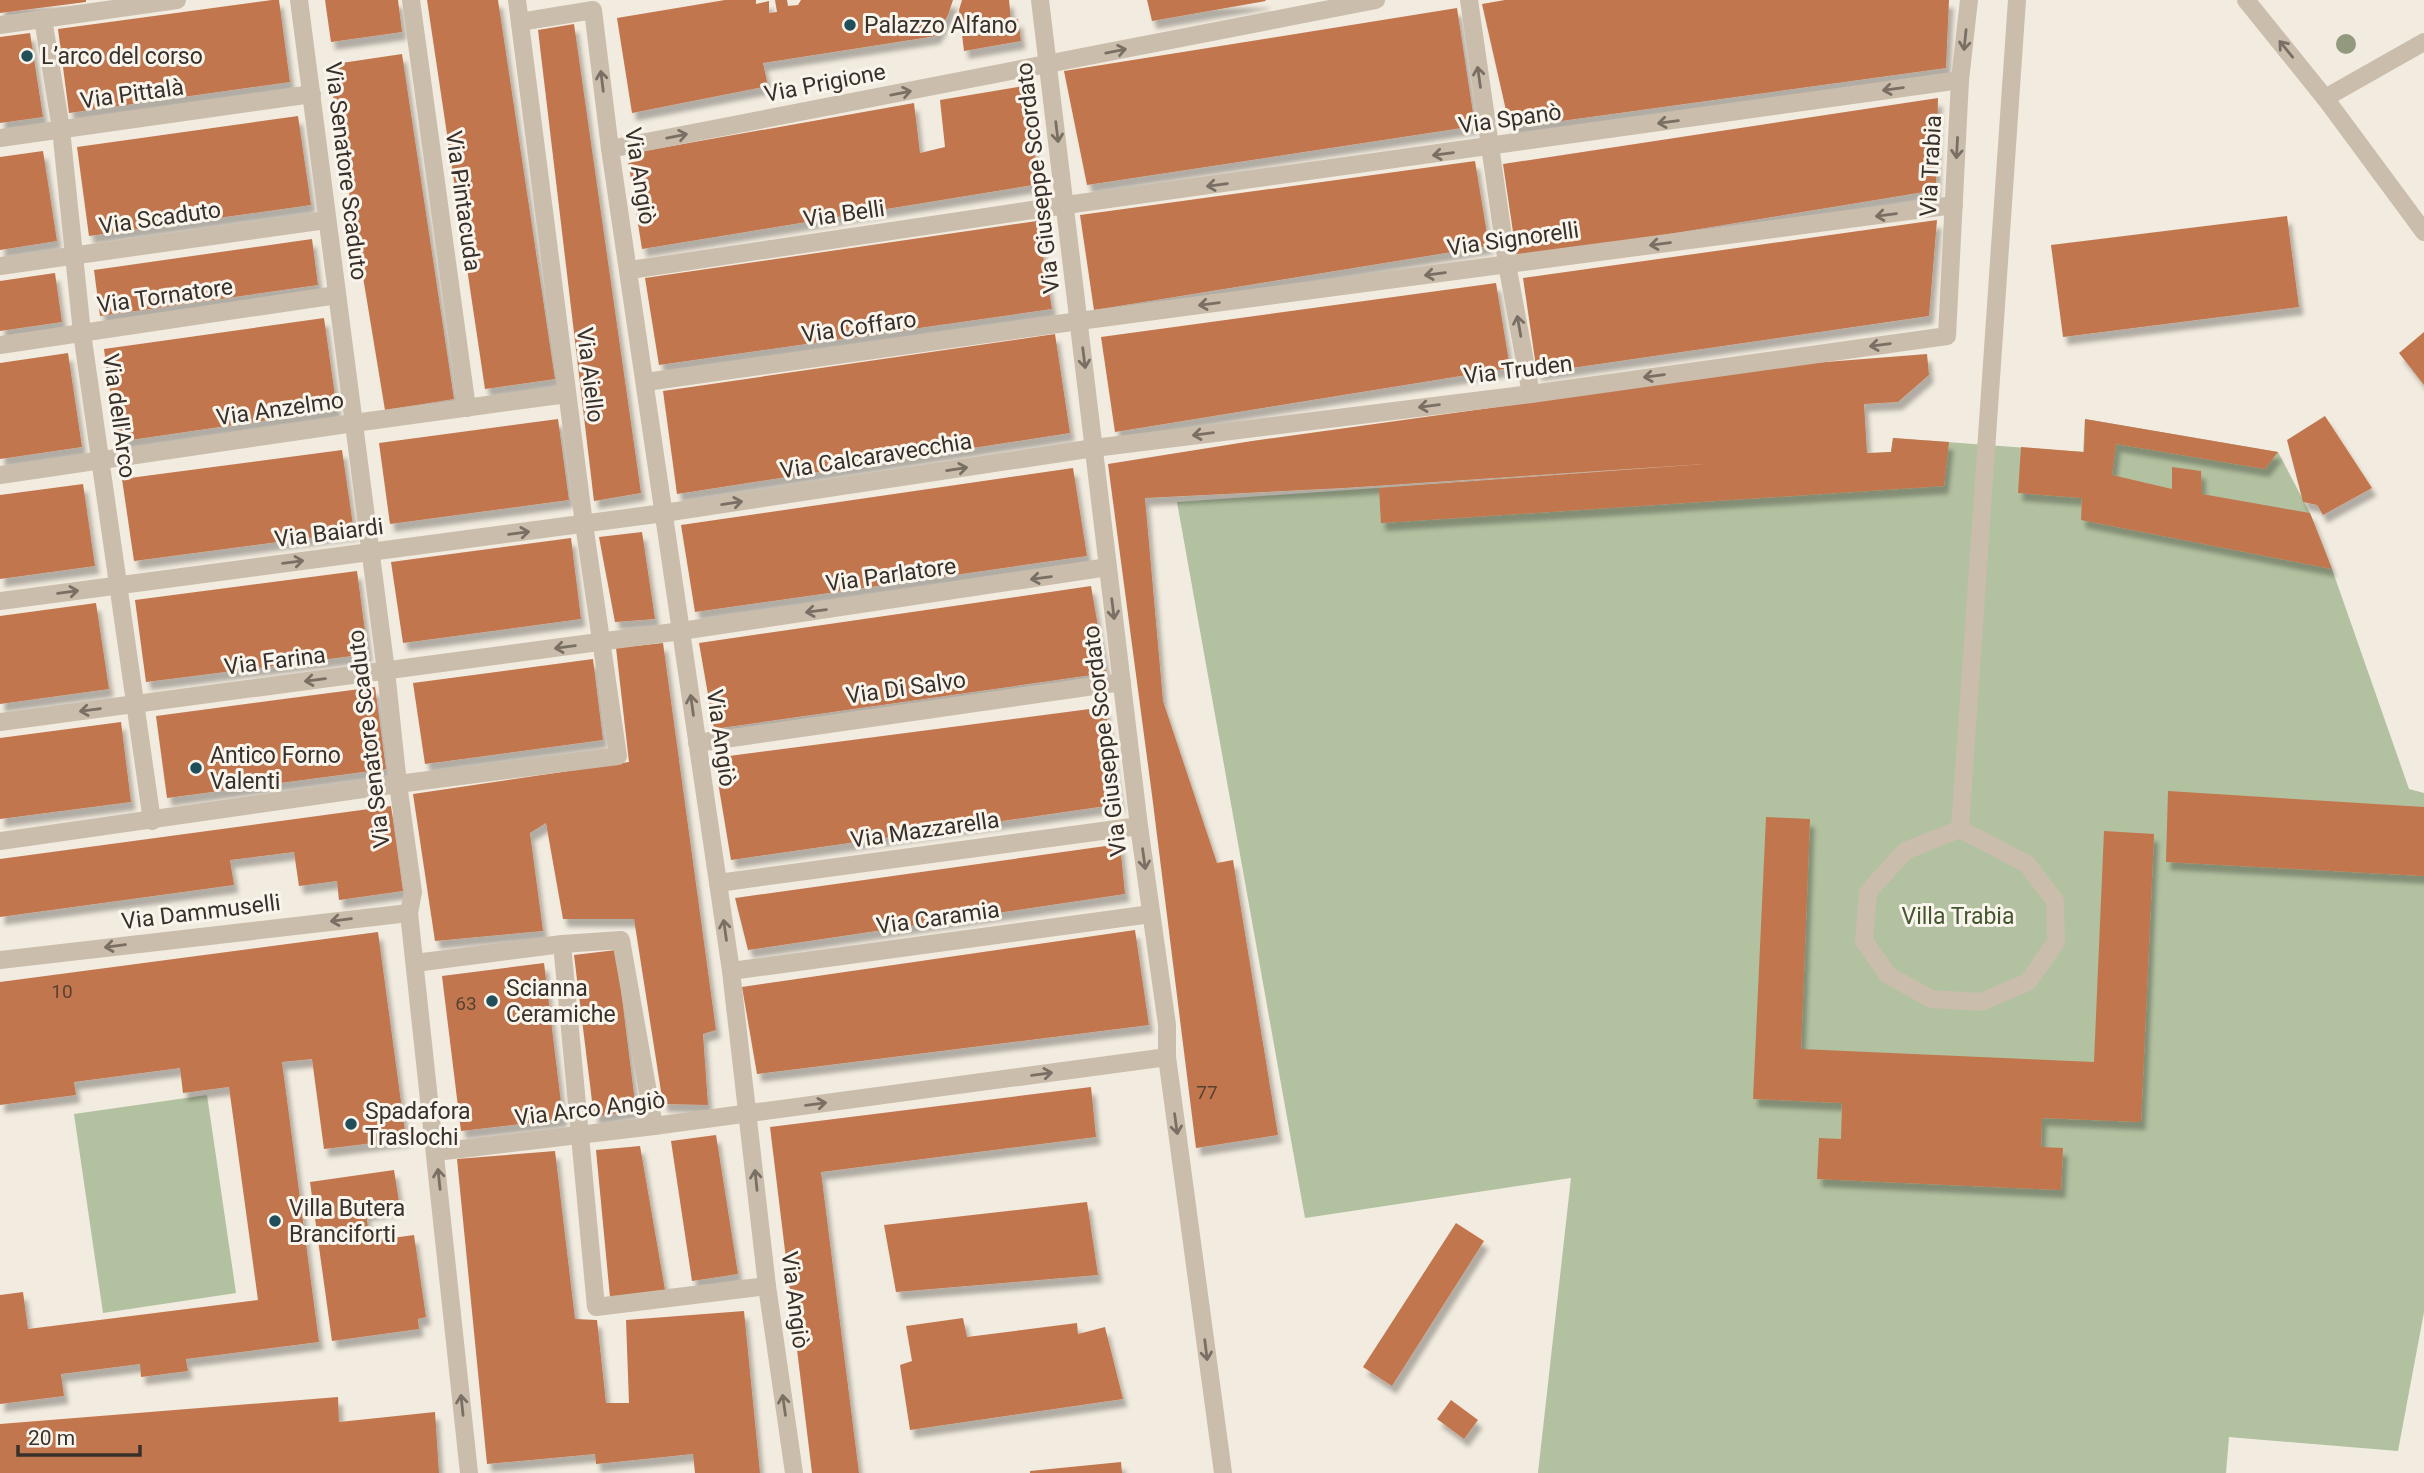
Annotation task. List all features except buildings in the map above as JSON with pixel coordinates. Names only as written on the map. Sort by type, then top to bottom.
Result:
[{"type":"street","points":[[0,25],[177,0]]},
{"type":"street","name":"Via Senatore Scaduto","points":[[299,0],[413,892],[409,913],[469,1473]]},
{"type":"street","name":"Via Pintacuda","points":[[411,0],[467,408]]},
{"type":"street","name":"Via Aiello","points":[[398,784],[618,756],[603,642],[583,524],[517,0]]},
{"type":"street","name":"Via Giuseppe Scordato","points":[[1040,0],[1139,826],[1167,1025],[1167,1057],[1223,1473]]},
{"type":"street","name":"Via Prigione","points":[[610,149],[1376,0]]},
{"type":"street","points":[[1469,0],[1507,264],[1531,394]]},
{"type":"street","name":"Via Trabia","points":[[1947,336],[1961,79],[1969,0]]},
{"type":"street","points":[[1960,829],[2017,0]]},
{"type":"street","points":[[2246,0],[2325,99],[2424,232]]},
{"type":"street","name":"Via Angiò","points":[[520,22],[593,10],[610,149],[731,971],[767,1286],[793,1473]]},
{"type":"street","name":"Via dell'Arco","points":[[43,19],[61,129],[82,333],[152,821]]},
{"type":"street","points":[[2325,99],[2424,42]]},
{"type":"street","name":"Via Spanò","points":[[1066,205],[1961,79]]},
{"type":"street","name":"Via Pittalà","points":[[0,138],[312,94]]},
{"type":"street","name":"Via Belli","points":[[629,270],[1066,205]]},
{"type":"street","name":"Via Signorelli","points":[[1079,321],[1954,205]]},
{"type":"street","name":"Via Scaduto","points":[[0,266],[326,220]]},
{"type":"street","name":"Via Tornatore","points":[[0,345],[337,295]]},
{"type":"street","name":"Via Coffaro","points":[[646,382],[1079,321]]},
{"type":"street","name":"Via Truden","points":[[1094,448],[1531,394],[1947,336]]},
{"type":"street","name":"Via Anzelmo","points":[[0,475],[568,394]]},
{"type":"street","name":"Via Calcaravecchia","points":[[664,513],[1094,448]]},
{"type":"street","name":"Via Baiardi","points":[[0,601],[664,513]]},
{"type":"street","name":"Via Parlatore","points":[[681,631],[1108,568]]},
{"type":"street","name":"Via Farina","points":[[0,722],[681,631]]},
{"type":"street","name":"Via Di Salvo","points":[[698,743],[1122,682]]},
{"type":"street","points":[[0,841],[398,784]]},
{"type":"street","name":"Via Mazzarella","points":[[718,883],[1139,826]]},
{"type":"street","points":[[1960,829],[2027,864],[2055,901],[2056,942],[2028,982],[1981,1002],[1931,999],[1888,975],[1864,941],[1868,892],[1905,851],[1960,829]]},
{"type":"street","name":"Via Dammuselli","points":[[0,960],[409,913]]},
{"type":"street","name":"Via Caramia","points":[[731,971],[1151,914]]},
{"type":"street","points":[[415,963],[562,944],[621,940],[654,1126]]},
{"type":"street","points":[[562,944],[596,1307],[767,1286]]},
{"type":"street","points":[[749,1114],[1167,1057]]},
{"type":"street","name":"Via Arco Angiò","points":[[436,1152],[749,1114]]},
{"type":"green space","name":"Villa Trabia","points":[[2085,419],[2278,452],[2310,513],[2332,569],[2409,789],[2424,793],[2424,1312],[2398,1451],[2229,1437],[2226,1473],[1538,1473],[1571,1178],[1305,1218],[1177,502],[1891,452],[1893,438],[2083,452]]},
{"type":"green space","points":[[207,1095],[236,1293],[103,1313],[74,1114]]},
{"type":"place","name":"Palazzo Alfano","points":[[850,25]]},
{"type":"place","name":"L’arco del corso","points":[[27,56]]},
{"type":"place","name":"Antico Forno Valenti","points":[[196,768]]},
{"type":"place","name":"Scianna Ceramiche","points":[[492,1001]]},
{"type":"place","name":"Spadafora Traslochi","points":[[351,1124]]},
{"type":"place","name":"Villa Butera Branciforti","points":[[275,1221]]}]
